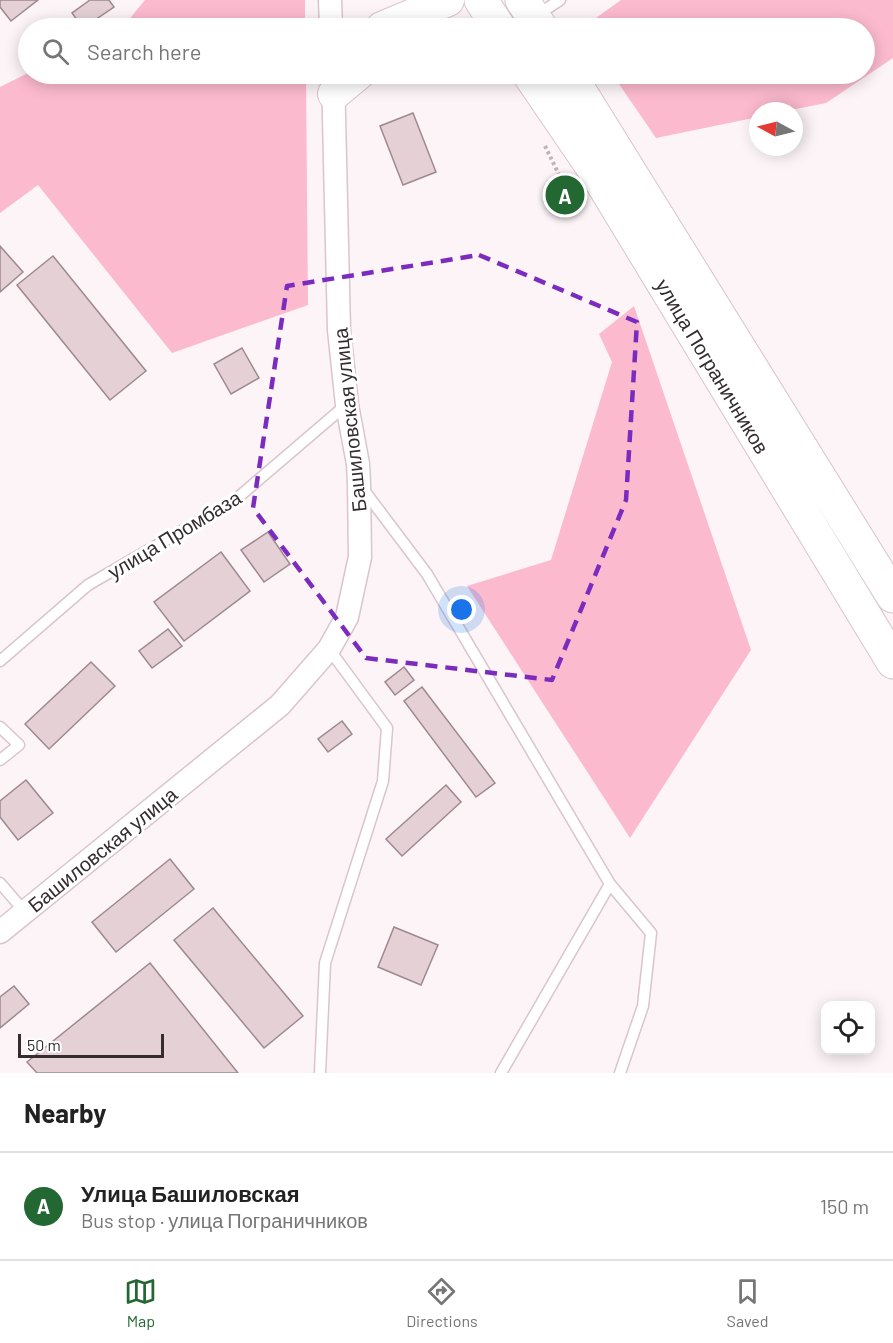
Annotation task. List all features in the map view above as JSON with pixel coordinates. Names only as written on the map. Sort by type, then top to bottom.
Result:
[{"type":"main road","points":[[406,18],[448,0]]},
{"type":"main road","points":[[481,0],[493,18]]},
{"type":"main road","name":"улица Пограничников","points":[[536,84],[595,171],[893,662]]},
{"type":"main road","name":"улица Пограничников","points":[[575,84],[893,596]]},
{"type":"street","points":[[330,0],[331,18]]},
{"type":"street","name":"Башиловская улица","points":[[0,932],[280,705],[329,649],[347,617],[360,557],[359,484],[358,465],[346,405],[339,330],[334,84]]},
{"type":"lane","name":"улица Промбаза","points":[[0,661],[88,585],[235,500],[346,405]]},
{"type":"lane","points":[[359,484],[427,574],[610,884],[651,933],[643,1006],[620,1073]]},
{"type":"lane","points":[[320,1073],[325,963],[383,781],[387,728],[329,649]]},
{"type":"lane","points":[[0,727],[19,745],[0,760]]},
{"type":"lane","points":[[0,883],[25,912]]},
{"type":"lane","points":[[501,1073],[610,884]]},
{"type":"highlighted area","points":[[479,255],[637,322],[626,500],[552,680],[366,658],[253,508],[287,286]]},
{"type":"shaded area","points":[[145,0],[305,0],[305,18],[130,18]]},
{"type":"shaded area","points":[[621,0],[893,0],[893,58],[875,70],[875,18],[596,18]]},
{"type":"shaded area","points":[[18,78],[18,84],[306,84],[308,305],[172,353],[38,185],[0,213],[0,87]]},
{"type":"shaded area","points":[[619,84],[854,84],[826,103],[803,108],[803,102],[749,102],[749,119],[656,138]]},
{"type":"shaded area","points":[[634,306],[751,650],[630,838],[467,586],[551,560],[612,362],[599,334]]},
{"type":"building","points":[[0,0],[38,0],[11,21],[0,7]]},
{"type":"building","points":[[90,0],[109,0],[114,7],[98,18],[76,18],[72,13]]},
{"type":"building","points":[[413,113],[436,172],[403,185],[380,126]]},
{"type":"building","points":[[0,246],[23,272],[0,292]]},
{"type":"building","points":[[53,256],[146,371],[110,400],[17,285]]},
{"type":"building","points":[[242,348],[259,378],[231,394],[214,364]]},
{"type":"building","points":[[268,532],[290,564],[264,582],[241,550]]},
{"type":"building","points":[[221,552],[250,591],[184,641],[154,602]]},
{"type":"building","points":[[168,629],[182,646],[152,668],[139,651]]},
{"type":"building","points":[[91,662],[115,686],[49,749],[25,724]]},
{"type":"building","points":[[404,667],[414,680],[395,695],[385,682]]},
{"type":"building","points":[[422,687],[495,783],[476,797],[404,701]]},
{"type":"building","points":[[342,721],[352,734],[328,752],[318,739]]},
{"type":"building","points":[[26,780],[53,813],[18,840],[0,817],[0,801]]},
{"type":"building","points":[[446,785],[461,802],[402,856],[386,839]]},
{"type":"building","points":[[170,859],[194,889],[116,952],[92,922]]},
{"type":"building","points":[[213,908],[303,1016],[264,1048],[174,940]]},
{"type":"building","points":[[394,927],[438,945],[421,985],[378,967]]},
{"type":"building","points":[[150,963],[238,1073],[37,1073],[27,1062]]},
{"type":"building","points":[[14,986],[29,1004],[0,1028],[0,997]]},
{"type":"place","name":"Улица Башиловская","points":[[565,195]]}]
